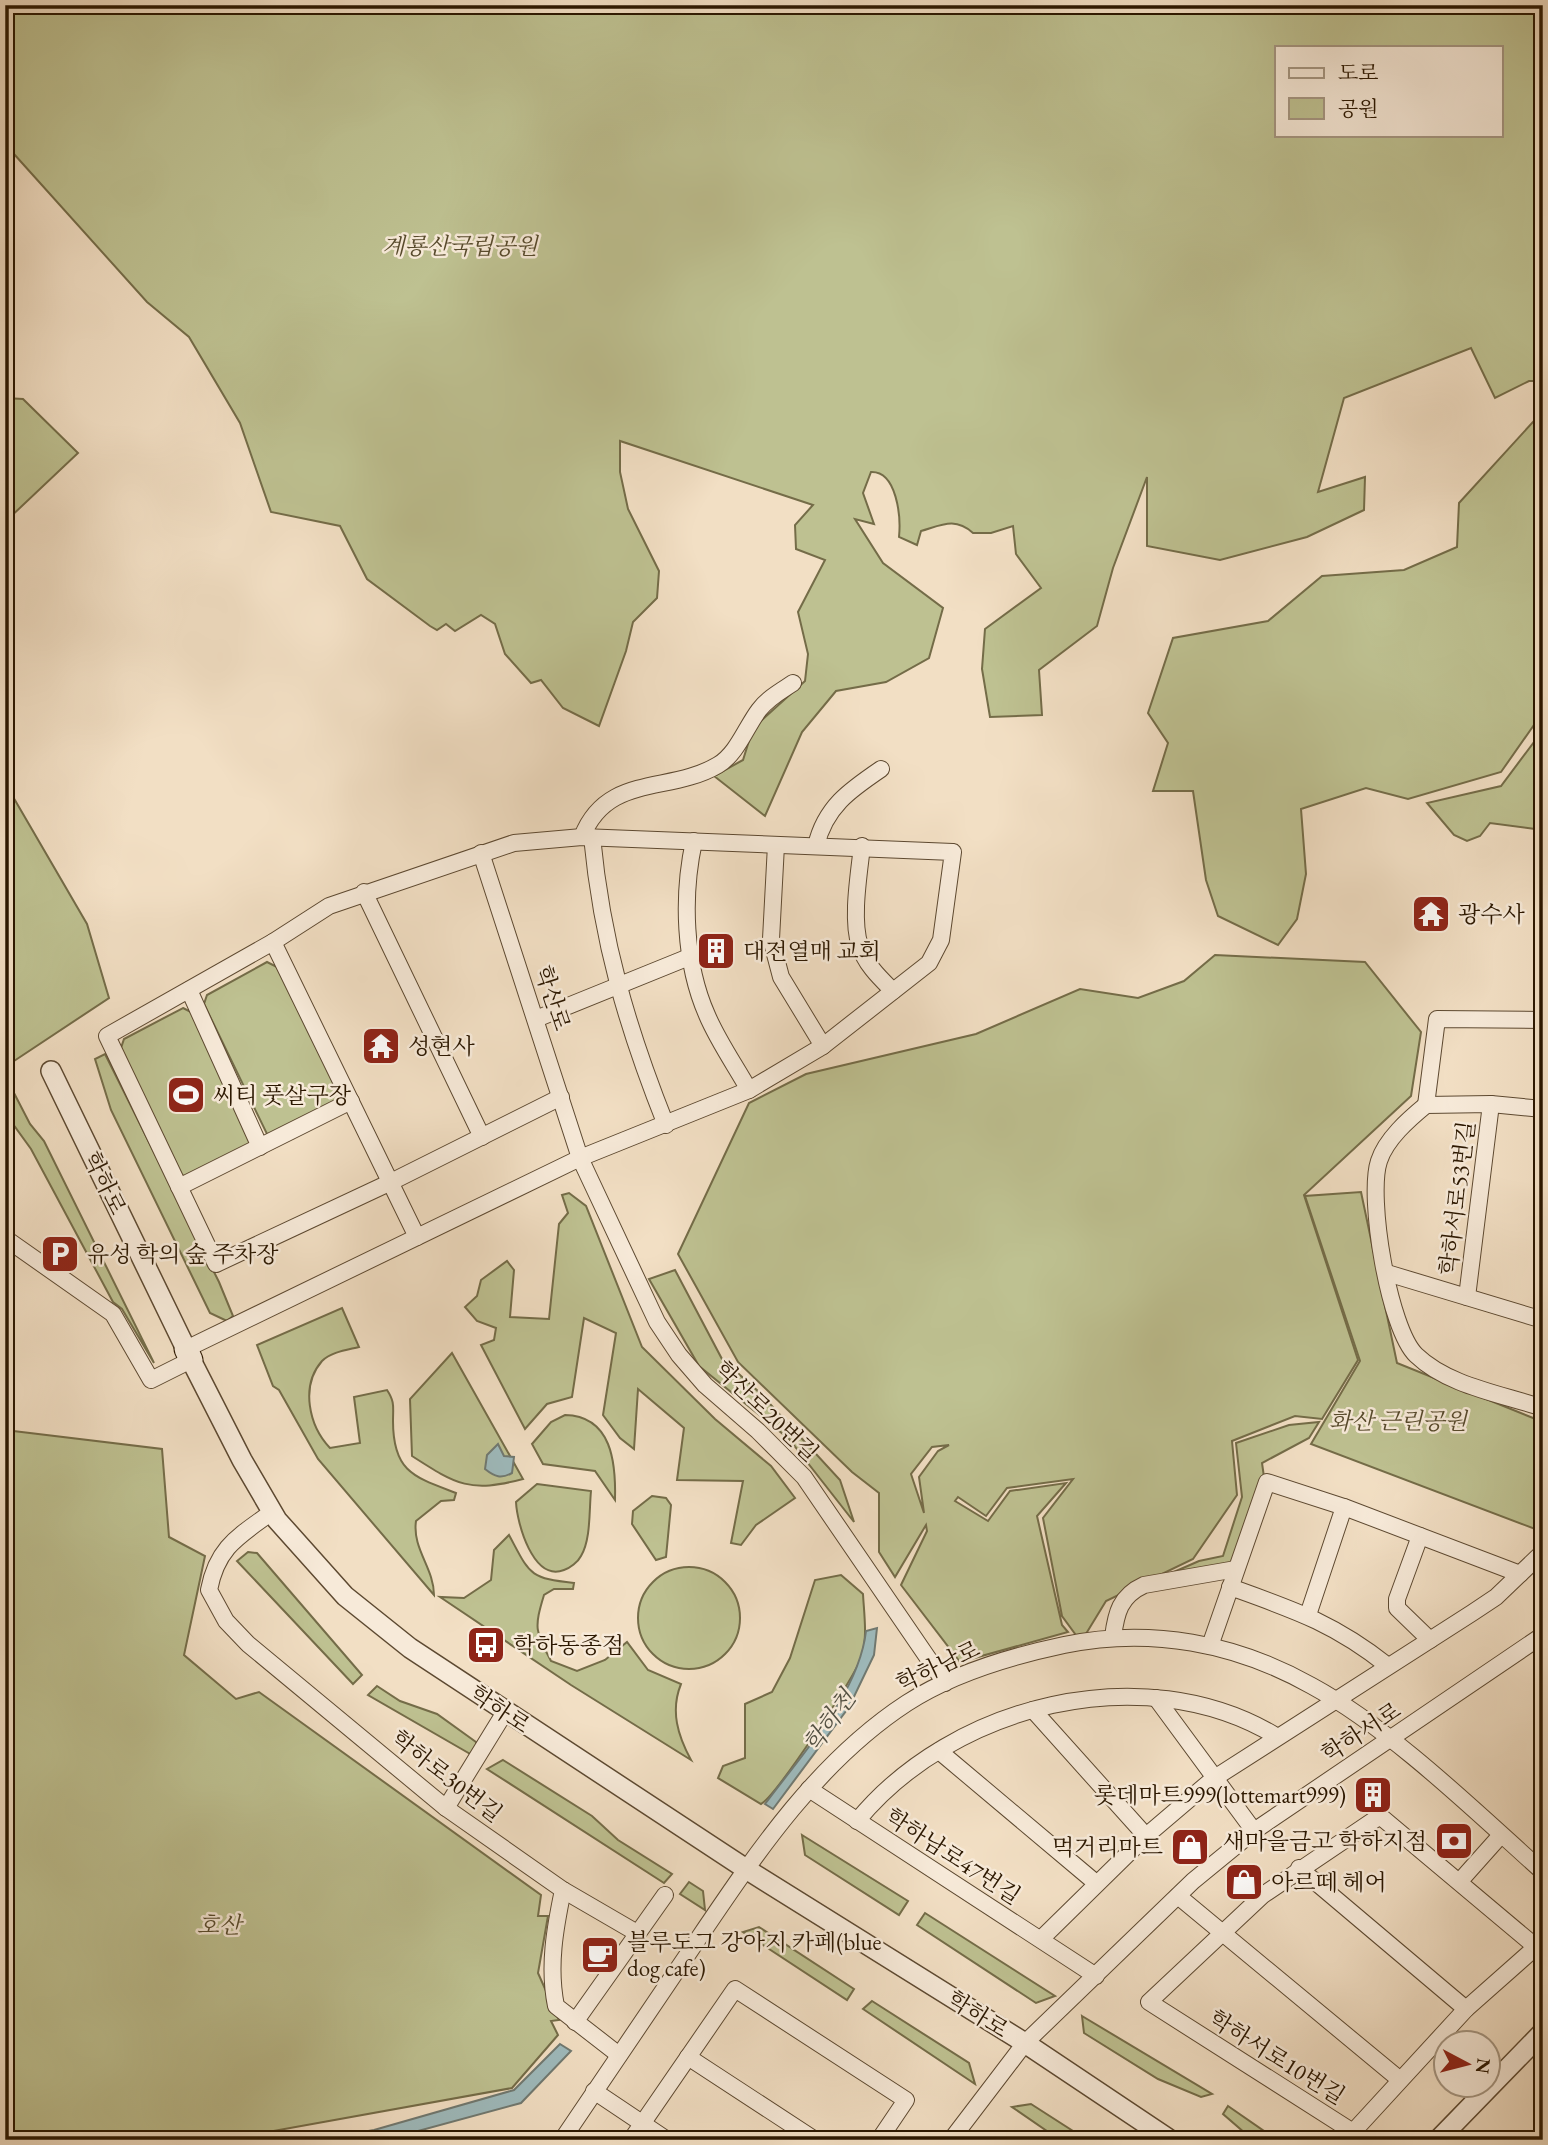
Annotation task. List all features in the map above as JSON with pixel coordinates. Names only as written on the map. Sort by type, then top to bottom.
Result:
[{"type":"street","points":[[666,1125],[634,1045],[617,986],[587,837],[597,809],[617,796],[644,785],[690,778],[719,765],[738,743],[761,708],[793,683]]},
{"type":"street","points":[[816,845],[825,819],[836,802],[881,769]]},
{"type":"street","points":[[5,1238],[113,1314],[151,1380],[189,1355],[417,1237],[580,1158],[749,1090],[823,1046],[929,963],[941,940],[953,852],[862,846],[587,837],[514,843],[329,906],[273,942],[235,955],[189,990],[107,1036],[216,1264],[391,1182],[561,1097]]},
{"type":"street","points":[[694,841],[689,861],[689,957],[707,1015],[749,1090]]},
{"type":"street","points":[[776,845],[771,939],[781,977],[823,1046]]},
{"type":"street","points":[[862,846],[857,902],[859,946],[874,972],[892,991]]},
{"type":"street","name":"학산로","points":[[481,853],[580,1158]]},
{"type":"street","points":[[364,892],[482,1137]]},
{"type":"street","points":[[273,942],[417,1237]]},
{"type":"street","points":[[536,1019],[689,957]]},
{"type":"street","points":[[189,990],[260,1147]]},
{"type":"street","points":[[1426,1105],[1437,1019],[1543,1020]]},
{"type":"street","name":"학하로","points":[[51,1071],[242,1460],[272,1512],[345,1596],[410,1648],[505,1712],[746,1869],[1025,2043],[1170,2140]]},
{"type":"street","points":[[179,1187],[351,1101]]},
{"type":"street","name":"학하서로53번길","points":[[1467,1297],[1491,1104]]},
{"type":"street","name":"학하서로53번길","points":[[1543,1109],[1491,1104],[1426,1105],[1395,1135],[1379,1159],[1374,1209],[1391,1297],[1407,1345],[1430,1367],[1448,1377],[1543,1408]]},
{"type":"street","name":"학산로20번길","points":[[580,1158],[657,1321],[679,1355],[705,1385],[758,1431],[804,1477],[945,1684]]},
{"type":"street","name":"학하서로53번길","points":[[1387,1273],[1543,1320]]},
{"type":"street","points":[[1210,1646],[1267,1482],[1344,1507],[1520,1574]]},
{"type":"street","points":[[1308,1615],[1344,1507]]},
{"type":"street","name":"학하로30번길","points":[[272,1512],[234,1540],[217,1559],[209,1590],[215,1604],[248,1644],[446,1808],[563,1890],[637,1933]]},
{"type":"street","points":[[1420,1536],[1397,1599],[1397,1608],[1430,1640]]},
{"type":"street","points":[[1041,1939],[1146,1836],[1213,1779],[1496,1597],[1543,1552]]},
{"type":"street","points":[[1113,1637],[1119,1606],[1134,1590],[1144,1585],[1236,1569]]},
{"type":"street","points":[[1230,1587],[1308,1615],[1352,1637],[1388,1666]]},
{"type":"street","name":"학하서로","points":[[951,2140],[1025,2043],[1178,1896],[1254,1831],[1391,1741],[1543,1635]]},
{"type":"street","name":"학하남로","points":[[562,2140],[746,1869],[809,1789],[845,1752],[909,1702],[945,1684],[1017,1656],[1113,1637],[1141,1637],[1210,1646],[1275,1667],[1334,1699],[1391,1741],[1543,1871]]},
{"type":"street","name":"학하남로47번길","points":[[1096,1976],[857,1821],[876,1798],[939,1751],[984,1728],[1033,1710],[1096,1697],[1156,1698],[1235,1717],[1276,1736]]},
{"type":"street","points":[[1156,1698],[1213,1779],[1254,1831]]},
{"type":"street","points":[[1033,1710],[1146,1836]]},
{"type":"street","points":[[446,1808],[505,1712]]},
{"type":"street","points":[[939,1751],[1096,1883]]},
{"type":"street","points":[[809,1789],[857,1821]]},
{"type":"street","points":[[1178,1896],[1221,1932],[1399,2079],[1466,2009],[1536,1947],[1380,1816],[1300,1868],[1221,1932]]},
{"type":"street","points":[[1460,1881],[1501,1835]]},
{"type":"street","points":[[1300,1868],[1466,2009]]},
{"type":"street","points":[[563,1890],[554,1939],[553,1990],[556,2006],[619,2055]]},
{"type":"street","points":[[575,2022],[664,1895]]},
{"type":"street","name":"학하서로10번길","points":[[1221,1932],[1149,2002],[1353,2132],[1399,2079]]},
{"type":"street","points":[[631,2140],[735,1989],[906,2100],[879,2140]]},
{"type":"street","points":[[1438,2140],[1543,2032]]},
{"type":"street","points":[[688,2057],[816,2140]]},
{"type":"street","points":[[594,2091],[667,2140]]},
{"type":"green space","name":"계룡산국립공원","points":[[5,5],[1543,5],[1543,381],[1529,381],[1495,398],[1471,348],[1344,398],[1318,492],[1365,477],[1364,510],[1307,537],[1220,560],[1147,546],[1147,477],[1113,568],[1097,626],[1039,670],[1042,715],[990,717],[982,669],[985,629],[1041,588],[1016,554],[1013,526],[991,533],[973,533],[960,525],[942,525],[921,531],[917,545],[899,537],[898,507],[892,487],[880,474],[871,472],[863,493],[874,524],[855,519],[883,563],[943,608],[929,658],[886,682],[836,691],[802,732],[765,816],[714,776],[743,760],[753,728],[805,681],[808,654],[798,612],[825,560],[796,549],[795,525],[813,505],[620,441],[620,472],[628,509],[659,571],[657,598],[633,622],[626,651],[599,726],[563,708],[541,680],[531,683],[505,654],[495,624],[481,615],[455,631],[446,624],[437,630],[367,579],[340,526],[271,512],[240,423],[189,337],[147,302],[5,144]]},
{"type":"green space","points":[[5,398],[23,399],[78,453],[5,522]]},
{"type":"green space","points":[[1543,411],[1543,712],[1501,772],[1408,799],[1366,788],[1301,809],[1306,874],[1297,919],[1278,945],[1218,916],[1206,880],[1193,791],[1153,791],[1168,743],[1148,713],[1173,638],[1268,621],[1322,576],[1404,570],[1457,547],[1459,503]]},
{"type":"green space","points":[[1543,730],[1543,830],[1490,823],[1480,836],[1467,841],[1454,835],[1427,803],[1501,786]]},
{"type":"green space","points":[[5,783],[87,924],[109,998],[5,1067]]},
{"type":"green space","points":[[1215,955],[1365,962],[1421,1032],[1411,1096],[1304,1195],[1358,1360],[1322,1419],[1295,1416],[1232,1441],[1237,1495],[1193,1559],[1106,1601],[1081,1642],[1062,1616],[1043,1518],[1073,1479],[1007,1488],[986,1516],[958,1497],[955,1501],[988,1521],[1010,1491],[1066,1483],[1037,1516],[1062,1625],[1068,1632],[960,1662],[901,1585],[927,1531],[926,1525],[895,1577],[879,1552],[879,1493],[852,1472],[738,1362],[678,1254],[749,1103],[806,1074],[976,1034],[1080,989],[1138,998],[1184,981]],"holes":[[[949,1445],[938,1451],[919,1477],[924,1513],[911,1474],[932,1447]]]},
{"type":"green space","points":[[267,962],[277,967],[342,1098],[275,1136],[267,1134],[204,1004],[207,995]]},
{"type":"green space","name":"씨티 풋살구장","points":[[183,1008],[191,1012],[252,1141],[250,1147],[189,1177],[180,1175],[121,1048],[124,1039]]},
{"type":"green space","points":[[105,1054],[219,1282],[233,1316],[227,1321],[210,1313],[111,1110],[95,1059]]},
{"type":"green space","points":[[14,1093],[30,1124],[44,1141],[154,1363],[122,1309],[113,1302],[31,1149],[13,1124],[10,1109]]},
{"type":"green space","name":"화산 근린공원","points":[[1361,1192],[1397,1363],[1543,1422],[1543,1532],[1311,1444],[1360,1361],[1305,1196]]},
{"type":"green space","points":[[569,1193],[586,1206],[642,1347],[715,1419],[771,1466],[795,1498],[756,1525],[741,1545],[731,1543],[743,1481],[677,1480],[684,1428],[638,1389],[634,1449],[620,1438],[603,1415],[616,1333],[584,1318],[572,1397],[547,1404],[525,1429],[481,1345],[494,1340],[496,1328],[477,1321],[465,1307],[477,1296],[481,1280],[507,1261],[514,1270],[510,1317],[549,1319],[559,1224],[568,1213],[562,1195]]},
{"type":"green space","points":[[675,1270],[722,1359],[759,1392],[840,1480],[854,1522],[789,1439],[699,1366],[649,1279]]},
{"type":"green space","points":[[342,1308],[359,1347],[330,1355],[315,1371],[309,1394],[312,1417],[330,1448],[360,1443],[354,1397],[387,1390],[392,1401],[394,1438],[402,1462],[418,1477],[456,1493],[454,1500],[441,1501],[416,1521],[417,1541],[431,1576],[434,1595],[318,1459],[279,1390],[273,1386],[257,1345]]},
{"type":"green space","points":[[452,1353],[523,1479],[490,1485],[464,1484],[412,1456],[410,1399]]},
{"type":"green space","points":[[565,1415],[581,1417],[593,1423],[602,1433],[612,1457],[615,1500],[595,1471],[543,1464],[532,1444],[551,1422]]},
{"type":"green space","points":[[1319,1422],[1309,1438],[1262,1463],[1264,1477],[1232,1563],[1160,1578],[1199,1561],[1223,1556],[1242,1497],[1236,1443],[1289,1425]]},
{"type":"green space","name":"호산","points":[[5,1430],[162,1449],[169,1537],[205,1556],[184,1655],[236,1699],[259,1692],[541,1895],[538,1916],[548,1916],[538,1973],[559,2020],[551,2021],[558,2035],[512,2088],[223,2140],[5,2140],[5,1692],[9,1685],[5,1662]]},
{"type":"green space","points":[[537,1484],[591,1491],[584,1549],[576,1563],[564,1570],[553,1571],[544,1567],[535,1559],[523,1536],[516,1502]]},
{"type":"green space","points":[[652,1496],[666,1498],[671,1505],[666,1557],[656,1560],[632,1524],[633,1511]]},
{"type":"green space","points":[[509,1535],[532,1572],[547,1579],[574,1583],[573,1589],[554,1589],[544,1595],[538,1629],[551,1661],[577,1671],[605,1660],[627,1642],[648,1670],[681,1684],[676,1704],[677,1723],[691,1760],[571,1685],[440,1597],[464,1598],[491,1580],[494,1550]]},
{"type":"green space","points":[[248,1552],[257,1553],[362,1675],[353,1684],[237,1561]]},
{"type":"green space","points":[[689,1567],[718,1575],[732,1589],[740,1618],[732,1647],[718,1661],[689,1669],[660,1661],[646,1647],[638,1618],[646,1589],[660,1575]]},
{"type":"green space","points":[[841,1575],[863,1594],[865,1635],[861,1658],[814,1736],[782,1781],[761,1804],[718,1778],[723,1766],[745,1758],[745,1704],[772,1692],[790,1658],[815,1580]]},
{"type":"green space","points":[[377,1686],[400,1701],[437,1714],[476,1742],[477,1748],[472,1755],[368,1695]]},
{"type":"green space","points":[[503,1760],[592,1816],[618,1840],[672,1874],[664,1883],[487,1769]]},
{"type":"green space","points":[[802,1835],[908,1901],[899,1915],[805,1855]]},
{"type":"green space","points":[[689,1882],[703,1891],[705,1910],[680,1894]]},
{"type":"green space","points":[[925,1913],[1055,1996],[1036,2003],[917,1925]]},
{"type":"green space","points":[[759,1927],[854,1989],[847,2000],[743,1932]]},
{"type":"green space","points":[[872,2001],[969,2063],[975,2084],[863,2009]]},
{"type":"green space","points":[[1082,2016],[1212,2094],[1201,2097],[1158,2079],[1084,2033]]},
{"type":"green space","points":[[1031,2104],[1087,2140],[1060,2140],[1012,2107]]},
{"type":"green space","points":[[1228,2106],[1277,2140],[1253,2140],[1223,2114]]},
{"type":"water","points":[[498,1444],[504,1456],[514,1457],[512,1473],[505,1476],[495,1475],[485,1469],[487,1455]]},
{"type":"water","name":"학하천","points":[[877,1628],[874,1655],[849,1707],[773,1809],[765,1804],[841,1700],[861,1654],[866,1631]]},
{"type":"water","points":[[560,2044],[571,2051],[521,2103],[385,2140],[317,2140],[374,2130],[514,2090]]},
{"type":"place","name":"광수사","points":[[1431,914]]},
{"type":"place","name":"대전열매 교회","points":[[716,951]]},
{"type":"place","name":"성현사","points":[[381,1046]]},
{"type":"place","name":"씨티 풋살구장","points":[[186,1095]]},
{"type":"place","name":"유성 학의 숲 주차장","points":[[60,1254]]},
{"type":"place","name":"학하동종점","points":[[486,1645]]},
{"type":"place","name":"롯데마트999(lottemart999)","points":[[1373,1795]]},
{"type":"place","name":"새마을금고 학하지점","points":[[1454,1841]]},
{"type":"place","name":"먹거리마트","points":[[1190,1847]]},
{"type":"place","name":"아르떼 헤어","points":[[1244,1882]]},
{"type":"place","name":"블루도그 강아지 카페(blue dog cafe)","points":[[600,1955]]}]
